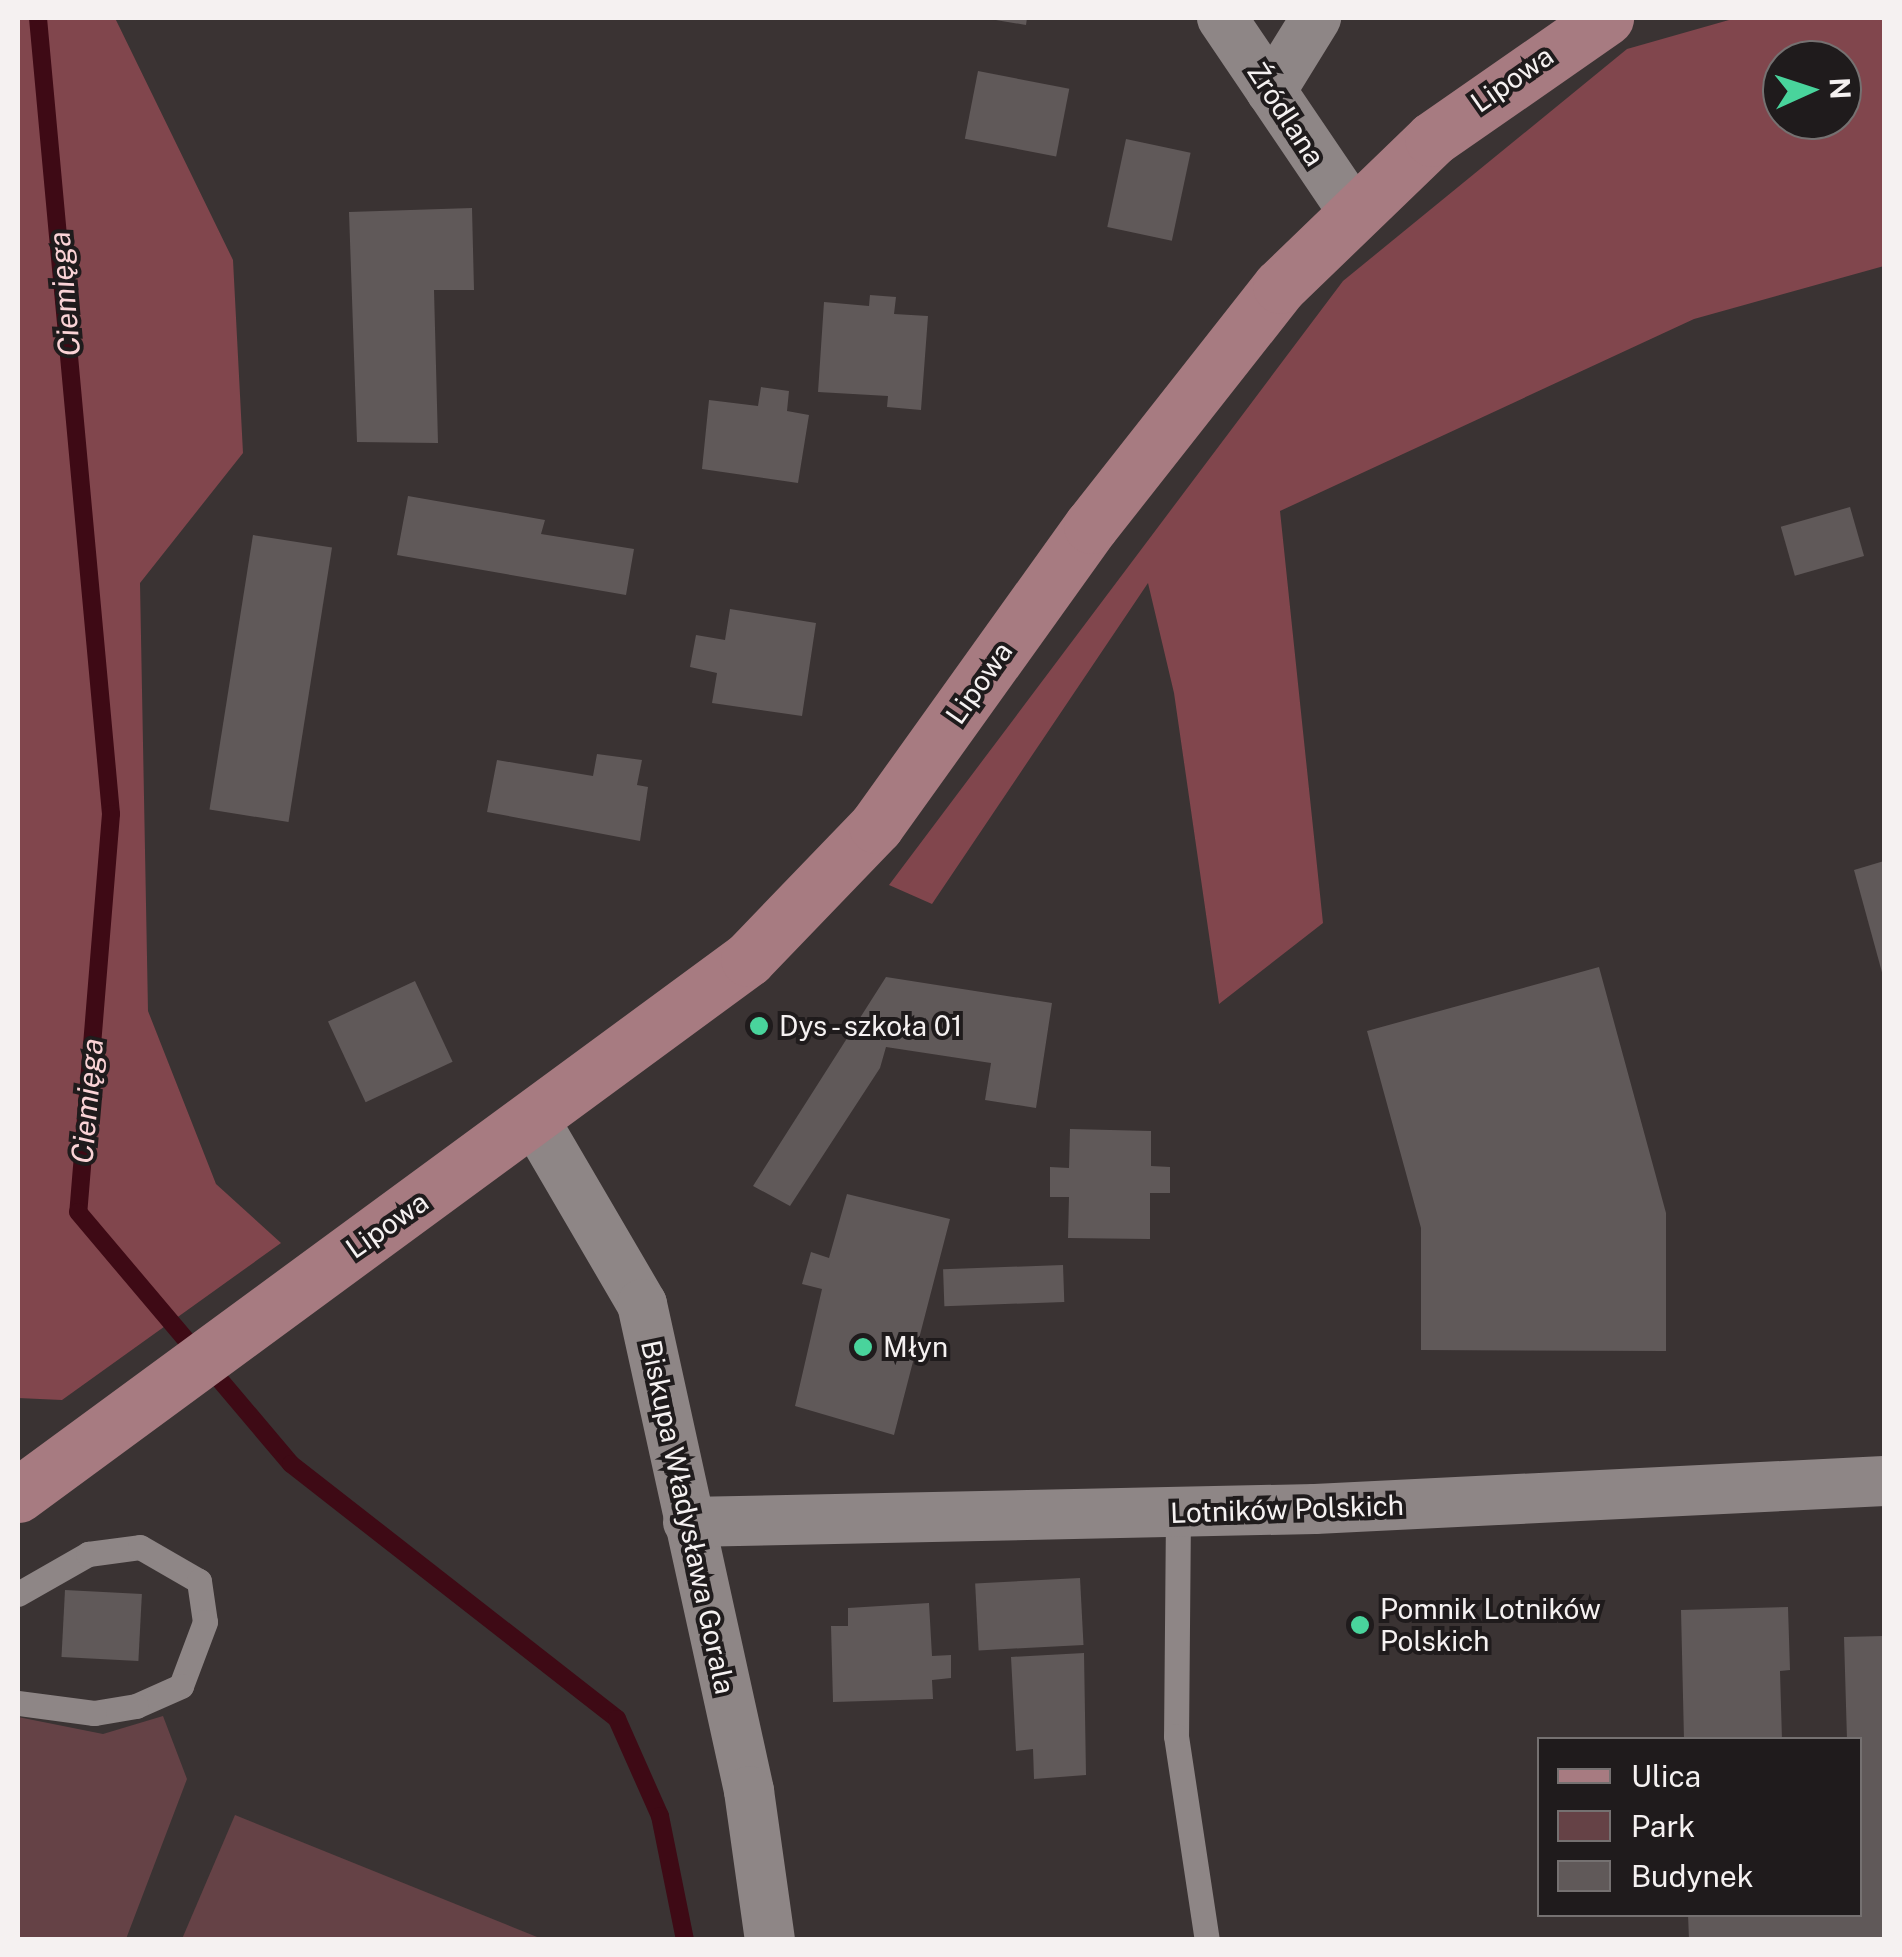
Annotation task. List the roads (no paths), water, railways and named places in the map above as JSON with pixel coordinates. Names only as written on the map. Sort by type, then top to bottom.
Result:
[{"type":"street","name":"Źródlana","points":[[1222,18],[1352,210]]},
{"type":"street","points":[[1271,92],[1316,18]]},
{"type":"street","name":"Lipowa","points":[[18,1495],[113,1419],[535,1121],[748,959],[831,878],[876,826],[1206,375],[1352,210],[1468,109],[1606,18]]},
{"type":"street","name":"Biskupa Władysława Gorala","points":[[535,1121],[642,1304],[749,1790],[770,1940]]},
{"type":"street","name":"Lotników Polskich","points":[[688,1522],[1178,1512],[1884,1480]]},
{"type":"lane","points":[[1178,1512],[1176,1736],[1206,1940]]},
{"type":"lane","points":[[18,1594],[88,1554],[140,1548],[199,1581],[206,1622],[181,1686],[136,1706],[94,1713],[18,1703]]},
{"type":"waterway","name":"Ciemięga","points":[[38,18],[111,814],[78,1212],[291,1464],[617,1719],[660,1816],[685,1940]]},
{"type":"place","name":"Dys - szkoła 01","points":[[759,1026]]},
{"type":"place","name":"Młyn","points":[[863,1347]]},
{"type":"place","name":"Pomnik Lotników Polskich","points":[[1360,1625]]}]
